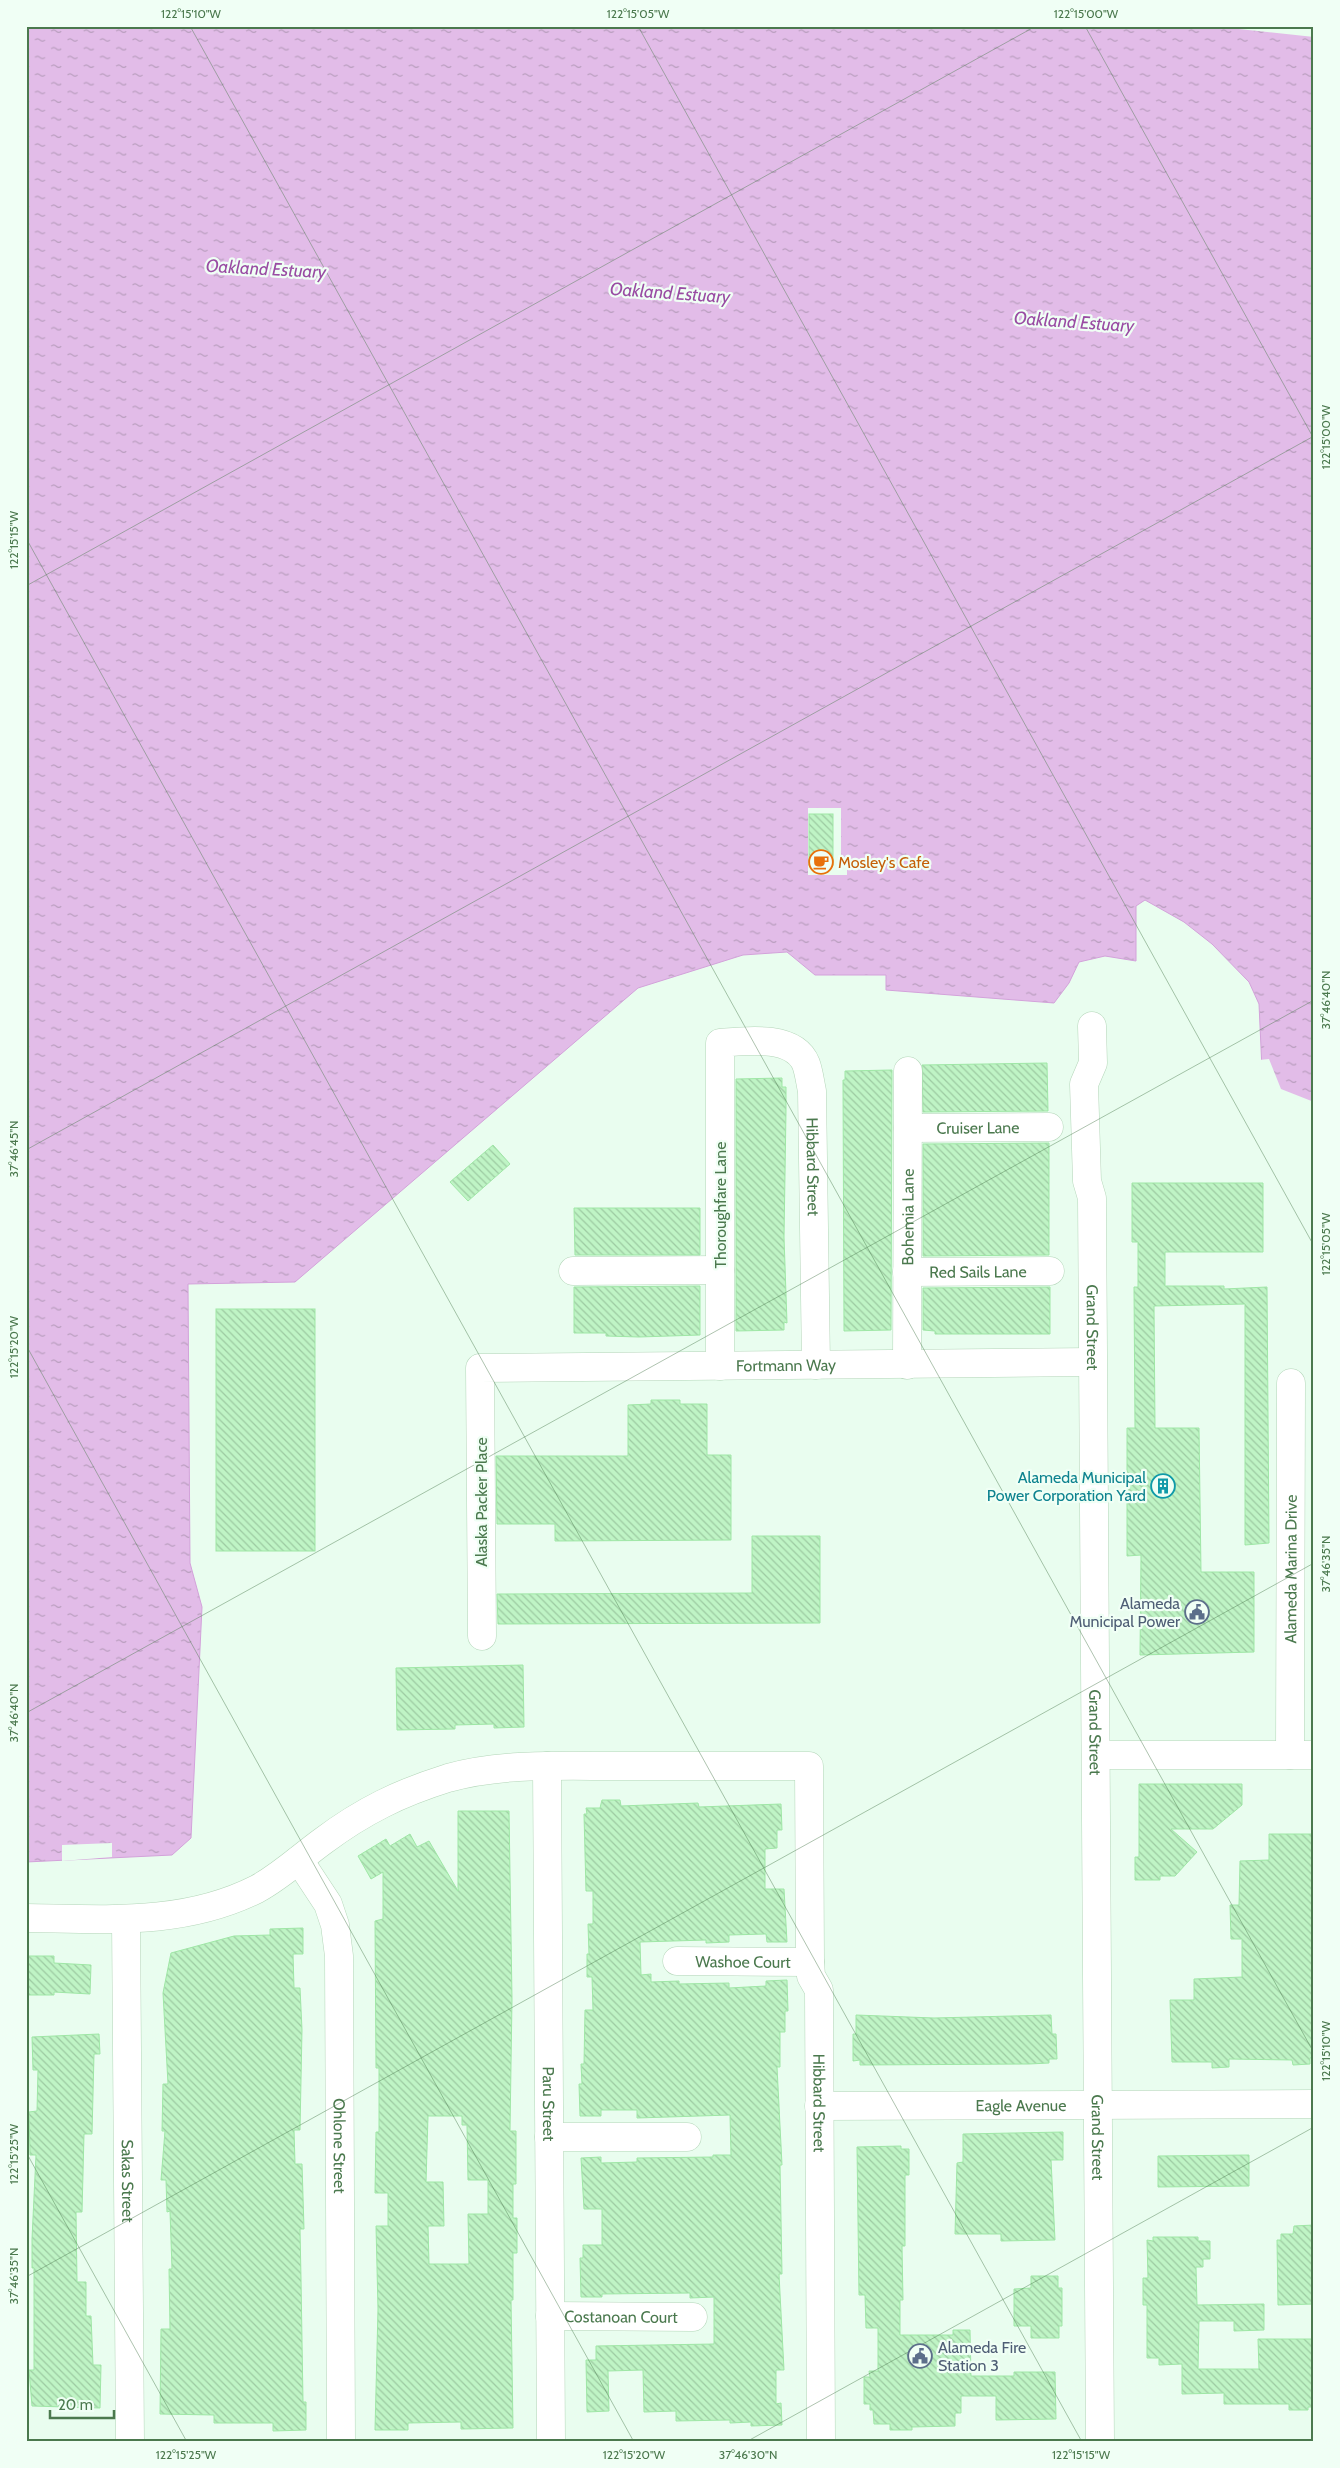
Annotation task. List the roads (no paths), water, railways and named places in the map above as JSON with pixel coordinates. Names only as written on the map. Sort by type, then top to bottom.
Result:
[{"type":"street","name":"Grand Street","points":[[1092,1026],[1092,1063],[1084,1084],[1087,1181],[1092,1198],[1100,2442]]},
{"type":"street","name":"Hibbard Street","points":[[720,1043],[747,1040],[775,1042],[796,1050],[805,1062],[812,1090],[816,1365]]},
{"type":"street","name":"Thoroughfare Lane","points":[[720,1043],[720,1366]]},
{"type":"street","name":"Bohemia Lane","points":[[908,1071],[908,1364]]},
{"type":"street","name":"Cruiser Lane","points":[[908,1128],[1049,1127]]},
{"type":"street","points":[[573,1272],[720,1270]]},
{"type":"street","name":"Red Sails Lane","points":[[907,1272],[1050,1272]]},
{"type":"street","name":"Fortmann Way","points":[[480,1368],[1092,1362]]},
{"type":"street","name":"Alaska Packer Place","points":[[480,1368],[482,1636]]},
{"type":"street","name":"Alameda Marina Drive","points":[[1291,1383],[1302,1755]]},
{"type":"street","points":[[1096,1755],[1302,1755]]},
{"type":"street","points":[[26,1918],[126,1920],[171,1916],[232,1900],[273,1879],[372,1807],[400,1794],[450,1778],[489,1770],[547,1766]]},
{"type":"street","name":"Hibbard Street","points":[[547,1766],[809,1766],[810,1962],[811,1976],[819,1990],[821,2442]]},
{"type":"street","name":"Paru Street","points":[[547,1766],[551,2442]]},
{"type":"street","name":"Ohlone Street","points":[[299,1860],[328,1904],[336,1926],[339,1956],[341,2442]]},
{"type":"street","name":"Sakas Street","points":[[126,1920],[130,2442]]},
{"type":"street","name":"Washoe Court","points":[[677,1962],[810,1962]]},
{"type":"street","name":"Eagle Avenue","points":[[819,2106],[1314,2104]]},
{"type":"street","points":[[549,2137],[687,2137]]},
{"type":"street","name":"Costanoan Court","points":[[550,2316],[693,2317]]},
{"type":"water","name":"Oakland Estuary","points":[[26,26],[1275,26],[1314,31],[1314,1110],[1263,1091],[1259,1004],[1249,982],[1212,944],[1184,922],[1145,900],[1136,906],[1136,961],[1105,956],[1079,962],[1069,983],[1054,1003],[886,990],[886,975],[815,975],[787,952],[743,955],[638,988],[295,1282],[188,1284],[190,1563],[202,1607],[191,1838],[172,1855],[26,1862]]},
{"type":"place","name":"Mosley's Cafe","points":[[821,862]]},
{"type":"place","name":"Alameda Municipal Power Corporation Yard","points":[[1163,1486]]},
{"type":"place","name":"Alameda Municipal Power","points":[[1197,1612]]},
{"type":"place","name":"Alameda Fire Station 3","points":[[920,2356]]}]
